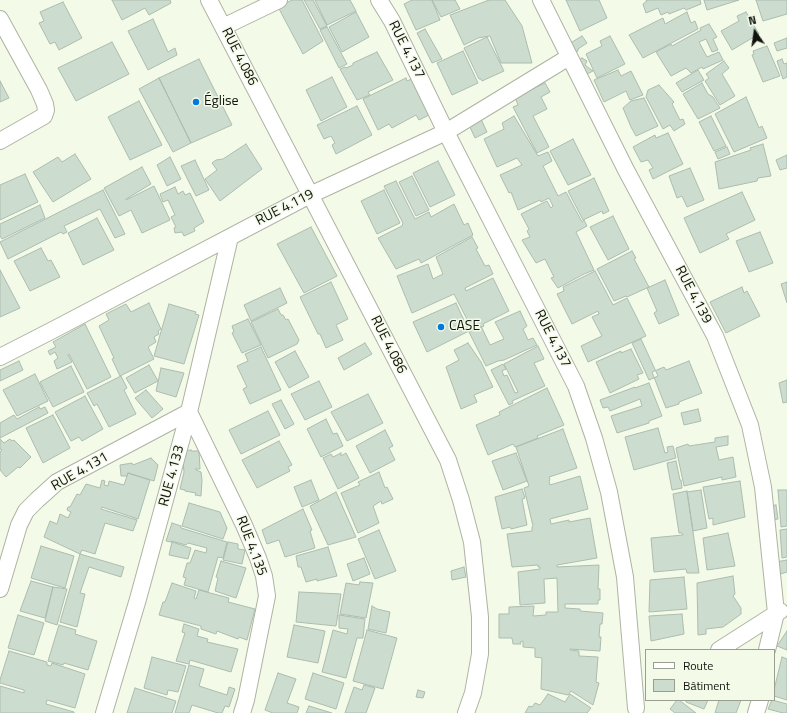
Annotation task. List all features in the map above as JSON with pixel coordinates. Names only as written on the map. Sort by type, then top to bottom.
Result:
[{"type":"street","name":"RUE 4.086","points":[[209,0],[448,460],[462,500],[472,542],[480,617],[480,654],[473,694],[466,713]]},
{"type":"street","points":[[223,27],[279,0]]},
{"type":"street","name":"RUE 4.137","points":[[379,0],[392,21],[446,132],[576,386],[594,438],[609,492],[625,577],[638,707]]},
{"type":"street","name":"RUE 4.139","points":[[541,0],[630,177],[715,336],[750,426],[763,486],[782,610],[767,649]]},
{"type":"street","points":[[0,18],[39,90],[46,110],[44,116],[0,141]]},
{"type":"street","name":"RUE 4.119","points":[[0,357],[310,195],[446,132],[569,57]]},
{"type":"street","name":"RUE 4.133","points":[[104,713],[138,599],[189,412],[230,237]]},
{"type":"street","name":"RUE 4.131","points":[[0,589],[20,525],[26,511],[37,500],[58,482],[189,412]]},
{"type":"street","name":"RUE 4.135","points":[[189,412],[244,525],[264,576],[267,596],[242,713]]},
{"type":"street","points":[[722,649],[782,610]]},
{"type":"street","points":[[756,713],[760,701]]},
{"type":"building","points":[[112,0],[170,0],[171,3],[149,15],[145,8],[122,20]]},
{"type":"building","points":[[292,0],[302,0],[323,41],[303,54],[278,7]]},
{"type":"building","points":[[304,0],[313,0],[327,26],[320,29]]},
{"type":"building","points":[[315,0],[350,0],[356,11],[327,25]]},
{"type":"building","points":[[412,0],[432,0],[440,20],[416,30],[404,4]]},
{"type":"building","points":[[432,0],[455,0],[460,9],[441,17]]},
{"type":"building","points":[[489,0],[505,0],[522,26],[532,63],[501,63],[490,36],[478,38],[464,45],[450,15]]},
{"type":"building","points":[[566,0],[599,0],[607,18],[580,31]]},
{"type":"building","points":[[646,0],[700,0],[701,4],[686,10],[684,8],[669,14],[668,12],[661,15],[658,8],[646,13],[643,4],[647,1]]},
{"type":"building","points":[[704,0],[739,0],[707,10]]},
{"type":"building","points":[[756,0],[787,0],[787,14],[763,21]]},
{"type":"building","points":[[63,2],[82,38],[59,50],[55,42],[50,44],[39,23],[44,21],[40,12]]},
{"type":"building","points":[[356,12],[369,37],[342,52],[329,27]]},
{"type":"building","points":[[687,12],[691,23],[695,21],[698,29],[643,58],[629,35],[663,18],[665,24]]},
{"type":"building","points":[[746,12],[759,34],[732,50],[721,31],[739,21],[737,16]]},
{"type":"building","points":[[153,19],[168,52],[175,48],[177,55],[148,70],[128,31]]},
{"type":"building","points":[[709,24],[717,37],[713,39],[718,50],[712,52],[706,39],[699,42],[707,57],[719,52],[723,60],[703,69],[702,67],[691,73],[686,68],[671,76],[656,52],[671,44],[672,46]]},
{"type":"building","points":[[327,27],[347,64],[339,68],[320,30]]},
{"type":"building","points":[[425,29],[442,59],[432,63],[417,33]]},
{"type":"building","points":[[582,36],[587,43],[578,49],[578,51],[570,55],[559,50]]},
{"type":"building","points":[[610,36],[625,64],[597,78],[586,54],[602,46],[600,41]]},
{"type":"building","points":[[487,37],[504,71],[482,81],[479,79],[464,48]]},
{"type":"building","points":[[787,38],[787,48],[777,51],[774,43]]},
{"type":"building","points":[[112,42],[129,74],[76,101],[58,68]]},
{"type":"building","points":[[767,46],[780,76],[763,82],[752,55],[754,54],[753,51]]},
{"type":"building","points":[[463,51],[478,83],[452,95],[437,63]]},
{"type":"building","points":[[377,52],[393,80],[368,92],[370,95],[357,100],[340,69],[353,65],[353,63]]},
{"type":"building","points":[[582,58],[587,61],[585,65],[593,71],[583,76],[576,62]]},
{"type":"building","name":"Église","points":[[199,59],[232,125],[191,143],[159,78]]},
{"type":"building","points":[[782,59],[784,64],[787,63],[787,77],[783,79],[777,61]]},
{"type":"building","points":[[724,61],[729,68],[722,74],[735,96],[720,105],[705,81],[709,78],[706,74]]},
{"type":"building","points":[[618,70],[621,76],[631,71],[643,95],[630,100],[626,91],[604,102],[594,80]]},
{"type":"building","points":[[698,70],[704,80],[682,92],[676,83]]},
{"type":"building","points":[[332,77],[347,107],[321,121],[306,90]]},
{"type":"building","points":[[159,78],[191,143],[173,152],[139,89]]},
{"type":"building","points":[[406,78],[407,81],[414,78],[431,114],[419,120],[416,115],[392,128],[389,124],[378,130],[363,99]]},
{"type":"building","points":[[0,81],[9,98],[0,102]]},
{"type":"building","points":[[545,83],[550,92],[541,97],[547,109],[533,116],[549,147],[537,153],[513,107],[518,105],[515,97]]},
{"type":"building","points":[[702,83],[708,94],[713,97],[720,108],[698,119],[683,94]]},
{"type":"building","points":[[659,85],[674,102],[672,104],[680,120],[683,119],[685,124],[674,131],[670,125],[663,129],[646,97],[648,90]]},
{"type":"building","points":[[746,97],[759,128],[762,126],[767,138],[734,152],[715,114]]},
{"type":"building","points":[[644,98],[658,126],[636,136],[623,108],[631,101]]},
{"type":"building","points":[[139,101],[162,145],[130,160],[108,117]]},
{"type":"building","points":[[357,106],[372,135],[336,154],[332,145],[335,143],[331,136],[324,139],[317,125]]},
{"type":"building","points":[[514,116],[538,156],[548,152],[552,161],[543,166],[558,196],[566,192],[582,222],[584,220],[587,226],[576,232],[594,270],[558,288],[551,278],[554,277],[545,259],[536,263],[522,240],[530,237],[527,231],[529,229],[521,214],[547,201],[551,208],[553,206],[549,198],[541,202],[540,200],[518,210],[511,192],[509,193],[500,175],[522,165],[517,158],[497,167],[484,139],[504,129],[502,123]]},
{"type":"building","points":[[711,116],[726,146],[714,151],[699,122]]},
{"type":"building","points":[[481,119],[487,132],[475,138],[469,125]]},
{"type":"building","points":[[668,133],[683,164],[653,179],[649,170],[653,168],[648,160],[641,162],[633,147],[655,135],[656,138]]},
{"type":"building","points":[[573,139],[591,175],[568,185],[550,151]]},
{"type":"building","points":[[246,144],[262,169],[220,201],[205,179],[217,170],[212,163],[216,160],[223,159]]},
{"type":"building","points":[[763,144],[771,176],[758,178],[757,181],[719,189],[715,162],[751,150],[750,148]]},
{"type":"building","points":[[727,147],[730,154],[718,159],[715,152]]},
{"type":"building","points":[[75,154],[91,179],[53,202],[33,172],[58,157],[62,162]]},
{"type":"building","points":[[787,155],[787,168],[780,170],[776,160]]},
{"type":"building","points":[[170,157],[181,179],[167,186],[157,165]]},
{"type":"building","points":[[195,160],[209,190],[196,196],[181,166]]},
{"type":"building","points":[[438,161],[455,195],[430,207],[413,173]]},
{"type":"building","points":[[142,167],[151,184],[126,200],[154,186],[170,220],[142,233],[131,210],[119,216],[104,188]]},
{"type":"building","points":[[690,168],[704,200],[687,207],[682,196],[677,198],[669,176]]},
{"type":"building","points":[[25,174],[38,202],[0,220],[0,185]]},
{"type":"building","points":[[412,176],[429,210],[416,216],[399,182]]},
{"type":"building","points":[[594,178],[609,211],[603,214],[602,211],[583,220],[568,191]]},
{"type":"building","points":[[396,181],[415,219],[429,212],[431,217],[454,204],[464,225],[468,223],[473,235],[421,263],[419,259],[396,269],[378,238],[402,226],[403,223],[384,186]]},
{"type":"building","points":[[175,187],[178,194],[183,191],[185,195],[190,193],[204,222],[194,228],[195,231],[184,236],[182,232],[175,233],[174,228],[176,227],[171,217],[175,215],[168,200],[163,202],[160,194]]},
{"type":"building","points":[[103,190],[125,234],[115,238],[100,209],[64,226],[67,232],[63,234],[61,232],[8,259],[0,242]]},
{"type":"building","points":[[384,190],[400,223],[377,234],[361,201]]},
{"type":"building","points":[[742,192],[755,220],[726,234],[729,239],[700,253],[684,218]]},
{"type":"building","points":[[40,205],[45,218],[2,239],[0,236],[0,224]]},
{"type":"building","points":[[613,216],[629,249],[608,260],[590,227]]},
{"type":"building","points":[[97,218],[114,250],[83,265],[68,233]]},
{"type":"building","points":[[311,227],[337,276],[304,293],[277,244]]},
{"type":"building","points":[[760,232],[773,263],[749,272],[736,241]]},
{"type":"building","points":[[472,237],[478,248],[476,249],[485,266],[489,265],[493,274],[465,288],[466,291],[493,278],[509,311],[483,324],[484,326],[473,331],[454,294],[412,313],[397,276],[428,264],[433,279],[443,274],[436,257]]},
{"type":"building","points":[[41,248],[48,261],[51,260],[60,277],[30,291],[14,261]]},
{"type":"building","points":[[632,251],[636,258],[634,259],[649,287],[614,301],[597,269]]},
{"type":"building","points":[[0,270],[20,308],[0,317]]},
{"type":"building","points":[[595,271],[613,305],[627,298],[646,336],[588,362],[581,346],[602,336],[592,317],[599,314],[598,311],[572,324],[557,294],[564,291],[563,287]]},
{"type":"building","points":[[665,280],[679,315],[659,324],[654,313],[657,311],[647,288]]},
{"type":"building","points":[[331,282],[348,319],[336,325],[343,340],[326,348],[300,297]]},
{"type":"building","points":[[787,282],[787,303],[781,284]]},
{"type":"building","points":[[742,287],[744,293],[747,291],[760,316],[726,333],[710,302]]},
{"type":"building","points":[[280,288],[287,303],[251,321],[244,305]]},
{"type":"building","points":[[149,303],[161,329],[158,331],[159,334],[154,337],[156,342],[148,347],[154,359],[120,376],[112,359],[114,358],[99,326],[109,320],[106,314],[126,304],[131,312]]},
{"type":"building","name":"CASE","points":[[456,303],[469,331],[427,352],[413,322]]},
{"type":"building","points":[[169,304],[196,312],[195,314],[199,315],[184,364],[154,356]]},
{"type":"building","points":[[278,309],[286,320],[288,319],[299,340],[297,344],[268,358],[251,322]]},
{"type":"building","points":[[520,311],[527,326],[523,329],[528,340],[533,338],[537,345],[504,360],[486,366],[469,332],[481,326],[490,345],[504,339],[495,322]]},
{"type":"building","points":[[248,319],[261,345],[242,353],[232,333],[234,332],[232,326]]},
{"type":"building","points":[[85,324],[111,377],[87,389],[69,354],[68,355],[72,362],[57,369],[54,361],[58,358],[55,352],[50,355],[48,351],[56,347],[53,342]]},
{"type":"building","points":[[641,339],[658,376],[649,380],[632,343]]},
{"type":"building","points":[[365,343],[372,354],[344,370],[338,358]]},
{"type":"building","points":[[468,343],[481,362],[493,387],[474,395],[477,402],[461,409],[446,367],[459,360],[454,350]]},
{"type":"building","points":[[538,346],[544,359],[534,363],[545,386],[512,401],[513,403],[509,405],[491,370],[503,364],[506,369],[502,371],[504,376],[507,375],[515,393],[518,392],[504,364]]},
{"type":"building","points":[[261,347],[281,390],[250,404],[243,389],[247,387],[237,366],[248,361],[245,354]]},
{"type":"building","points":[[631,349],[643,373],[637,375],[639,379],[610,393],[596,362],[621,351],[621,353]]},
{"type":"building","points":[[295,351],[309,377],[289,388],[275,362]]},
{"type":"building","points":[[19,361],[23,370],[0,381],[0,370]]},
{"type":"building","points":[[689,361],[702,393],[679,402],[679,404],[666,408],[652,372],[664,367],[666,370]]},
{"type":"building","points":[[149,365],[158,381],[135,393],[126,378]]},
{"type":"building","points":[[71,366],[84,392],[53,407],[40,382]]},
{"type":"building","points":[[161,368],[184,373],[176,397],[156,391]]},
{"type":"building","points":[[35,374],[48,401],[17,416],[3,390]]},
{"type":"building","points":[[121,376],[127,388],[124,390],[136,414],[109,427],[97,404],[94,406],[87,393]]},
{"type":"building","points":[[787,380],[787,402],[783,403],[779,383]]},
{"type":"building","points":[[319,381],[332,407],[305,420],[291,394]]},
{"type":"building","points":[[649,383],[662,416],[649,421],[649,423],[617,433],[611,416],[642,406],[640,399],[610,411],[608,407],[603,408],[600,400]]},
{"type":"building","points":[[547,388],[564,425],[537,436],[538,438],[515,447],[513,444],[488,455],[476,425],[500,415],[499,412]]},
{"type":"building","points":[[146,390],[163,409],[152,418],[135,398]]},
{"type":"building","points":[[368,394],[383,423],[347,441],[331,412]]},
{"type":"building","points":[[85,396],[103,429],[82,441],[79,437],[71,441],[55,412]]},
{"type":"building","points":[[281,400],[294,424],[285,429],[272,404]]},
{"type":"building","points":[[39,407],[40,409],[45,407],[48,413],[0,438],[0,423],[14,415],[17,419]]},
{"type":"building","points":[[698,409],[701,421],[684,425],[681,413]]},
{"type":"building","points":[[268,411],[280,435],[241,454],[229,430]]},
{"type":"building","points":[[53,415],[70,448],[43,463],[26,428]]},
{"type":"building","points":[[326,419],[333,434],[337,433],[343,446],[321,457],[307,429]]},
{"type":"building","points":[[658,428],[665,453],[668,452],[667,447],[673,446],[676,458],[634,470],[625,437]]},
{"type":"building","points":[[563,429],[577,468],[549,477],[550,485],[580,476],[588,509],[550,519],[551,524],[569,520],[569,522],[590,518],[597,558],[557,565],[557,567],[599,565],[598,589],[600,589],[600,600],[598,600],[598,604],[565,604],[565,608],[603,613],[602,624],[600,624],[600,651],[570,649],[579,651],[579,656],[598,657],[596,682],[599,683],[593,705],[571,691],[568,695],[541,689],[542,658],[535,657],[535,648],[523,647],[523,641],[520,642],[521,644],[513,644],[512,638],[499,638],[499,614],[509,614],[509,607],[534,606],[533,616],[546,615],[546,612],[558,612],[557,578],[544,579],[545,603],[520,605],[518,572],[540,569],[540,567],[538,567],[538,565],[512,567],[507,534],[532,531],[533,526],[524,488],[529,486],[516,447]]},
{"type":"building","points":[[385,430],[393,446],[389,448],[395,460],[370,473],[356,446]]},
{"type":"building","points":[[728,436],[728,445],[716,447],[719,460],[733,457],[736,477],[722,480],[722,477],[684,486],[676,448],[688,444],[689,446],[715,442],[715,438]]},
{"type":"building","points":[[0,439],[4,443],[10,439],[12,441],[14,440],[31,457],[20,468],[18,467],[6,477],[0,470],[0,452],[2,450],[0,449]]},
{"type":"building","points":[[279,441],[292,465],[288,467],[290,471],[257,488],[242,460]]},
{"type":"building","points":[[182,451],[199,451],[200,469],[195,469],[201,472],[201,496],[195,495],[196,493],[180,489],[184,472]]},
{"type":"building","points":[[341,453],[341,456],[346,453],[359,478],[338,489],[323,458],[331,454],[333,457]]},
{"type":"building","points":[[516,453],[527,481],[503,490],[492,461]]},
{"type":"building","points":[[151,458],[158,465],[154,481],[128,473],[127,476],[121,476],[120,465],[132,463],[133,465]]},
{"type":"building","points":[[676,461],[682,488],[672,490],[667,463]]},
{"type":"building","points":[[379,472],[385,488],[387,487],[393,499],[382,504],[381,501],[373,506],[379,523],[358,533],[341,493],[360,485],[358,482]]},
{"type":"building","points":[[128,473],[150,480],[138,519],[102,507],[101,509],[137,520],[133,531],[105,523],[95,554],[82,550],[80,554],[44,537],[50,521],[57,524],[60,514],[68,518],[71,512],[67,510],[68,507],[70,507],[77,494],[80,495],[86,484],[100,488],[102,480],[105,481],[104,485],[108,486],[109,481],[124,485]]},
{"type":"building","points":[[311,480],[319,500],[302,507],[294,487]]},
{"type":"building","points":[[740,481],[745,517],[713,525],[713,518],[709,519],[703,487]]},
{"type":"building","points":[[522,489],[525,498],[522,499],[527,525],[511,529],[510,527],[502,529],[495,497]]},
{"type":"building","points":[[701,490],[707,528],[693,531],[687,492]]},
{"type":"building","points":[[778,490],[787,490],[787,526],[781,527]]},
{"type":"building","points":[[687,491],[699,573],[687,573],[686,569],[654,572],[651,538],[683,535],[682,533],[679,533],[673,494]]},
{"type":"building","points":[[336,492],[356,537],[328,545],[310,506]]},
{"type":"building","points":[[189,503],[220,512],[227,528],[223,539],[182,526]]},
{"type":"building","points":[[776,505],[778,519],[765,521],[764,507]]},
{"type":"building","points":[[303,509],[312,530],[310,531],[315,548],[285,557],[279,540],[267,544],[262,530]]},
{"type":"building","points":[[172,523],[181,526],[181,528],[227,542],[223,558],[218,557],[208,592],[184,585],[186,578],[183,577],[187,563],[190,563],[195,550],[206,553],[207,548],[188,543],[186,545],[166,541]]},
{"type":"building","points":[[787,529],[787,557],[782,558],[780,530]]},
{"type":"building","points":[[379,530],[396,571],[375,579],[358,539]]},
{"type":"building","points":[[728,533],[735,566],[707,570],[703,538]]},
{"type":"building","points":[[172,542],[191,548],[188,559],[169,555]]},
{"type":"building","points":[[228,542],[238,544],[238,549],[245,550],[242,564],[223,560]]},
{"type":"building","points":[[41,546],[74,556],[65,588],[31,578]]},
{"type":"building","points":[[328,547],[337,576],[306,582],[301,567],[298,567],[296,556]]},
{"type":"building","points":[[80,554],[124,567],[121,577],[89,567],[80,593],[85,594],[77,627],[60,622]]},
{"type":"building","points":[[364,558],[370,574],[353,581],[347,564]]},
{"type":"building","points":[[787,560],[787,572],[774,576],[770,563]]},
{"type":"building","points":[[221,561],[246,568],[236,598],[215,591],[218,578],[216,577]]},
{"type":"building","points":[[464,567],[466,577],[452,580],[451,571]]},
{"type":"building","points":[[733,576],[735,594],[733,596],[741,608],[741,614],[723,627],[706,629],[706,634],[698,635],[697,583]]},
{"type":"building","points":[[684,577],[687,609],[649,612],[650,580]]},
{"type":"building","points":[[31,581],[53,587],[45,618],[20,611]]},
{"type":"building","points":[[360,582],[373,583],[366,618],[340,614],[346,583],[359,585]]},
{"type":"building","points":[[172,583],[196,591],[194,598],[196,599],[199,590],[229,598],[228,602],[255,609],[247,640],[239,637],[238,639],[217,631],[216,634],[201,629],[201,626],[159,615]]},
{"type":"building","points":[[53,587],[67,589],[57,625],[45,621]]},
{"type":"building","points":[[299,592],[341,594],[336,626],[296,622]]},
{"type":"building","points":[[372,606],[377,609],[390,612],[386,633],[368,629]]},
{"type":"building","points":[[682,614],[684,634],[651,641],[649,616]]},
{"type":"building","points":[[18,615],[44,623],[34,655],[8,648]]},
{"type":"building","points":[[339,615],[365,619],[363,638],[357,638],[346,678],[322,672],[333,630],[347,634],[348,629],[339,628]]},
{"type":"building","points":[[184,624],[199,629],[197,636],[208,639],[207,642],[238,649],[231,672],[190,660],[189,664],[176,661],[185,633],[182,632]]},
{"type":"building","points":[[59,625],[76,630],[75,634],[97,641],[88,670],[64,663],[63,665],[48,661]]},
{"type":"building","points":[[294,625],[325,631],[318,663],[287,657]]},
{"type":"building","points":[[367,630],[397,638],[383,689],[353,681]]},
{"type":"building","points":[[787,631],[787,650],[777,646]]},
{"type":"building","points":[[9,651],[47,662],[47,665],[51,666],[52,663],[85,674],[75,708],[47,700],[46,704],[74,713],[0,713],[0,686],[24,693],[24,690],[0,683]]},
{"type":"building","points":[[152,657],[186,666],[178,692],[168,690],[167,695],[144,688]]},
{"type":"building","points":[[782,657],[787,659],[787,700],[775,696],[775,686]]},
{"type":"building","points":[[189,665],[204,669],[199,686],[227,695],[229,687],[235,689],[229,707],[225,706],[222,713],[192,705],[189,713],[175,713]]},
{"type":"building","points":[[278,673],[296,679],[287,703],[299,707],[297,713],[273,713],[265,710]]},
{"type":"building","points":[[313,673],[344,683],[336,709],[305,699]]},
{"type":"building","points":[[364,685],[375,688],[366,713],[345,713],[354,687],[362,690]]},
{"type":"building","points":[[135,688],[176,701],[172,713],[127,713]]},
{"type":"building","points":[[418,690],[425,692],[423,698],[416,697]]},
{"type":"building","points":[[548,694],[565,702],[570,694],[591,708],[587,713],[525,713],[529,706],[532,707],[535,703],[540,705]]},
{"type":"building","points":[[676,701],[680,701],[696,713],[675,713],[670,709]]},
{"type":"building","points":[[686,701],[708,701],[704,709]]},
{"type":"building","points":[[719,701],[741,701],[736,713],[715,713]]},
{"type":"building","points":[[772,701],[787,704],[787,713],[768,709]]},
{"type":"building","points":[[309,706],[332,713],[306,713]]},
{"type":"place","name":"Église","points":[[196,102]]},
{"type":"place","name":"CASE","points":[[441,327]]}]
